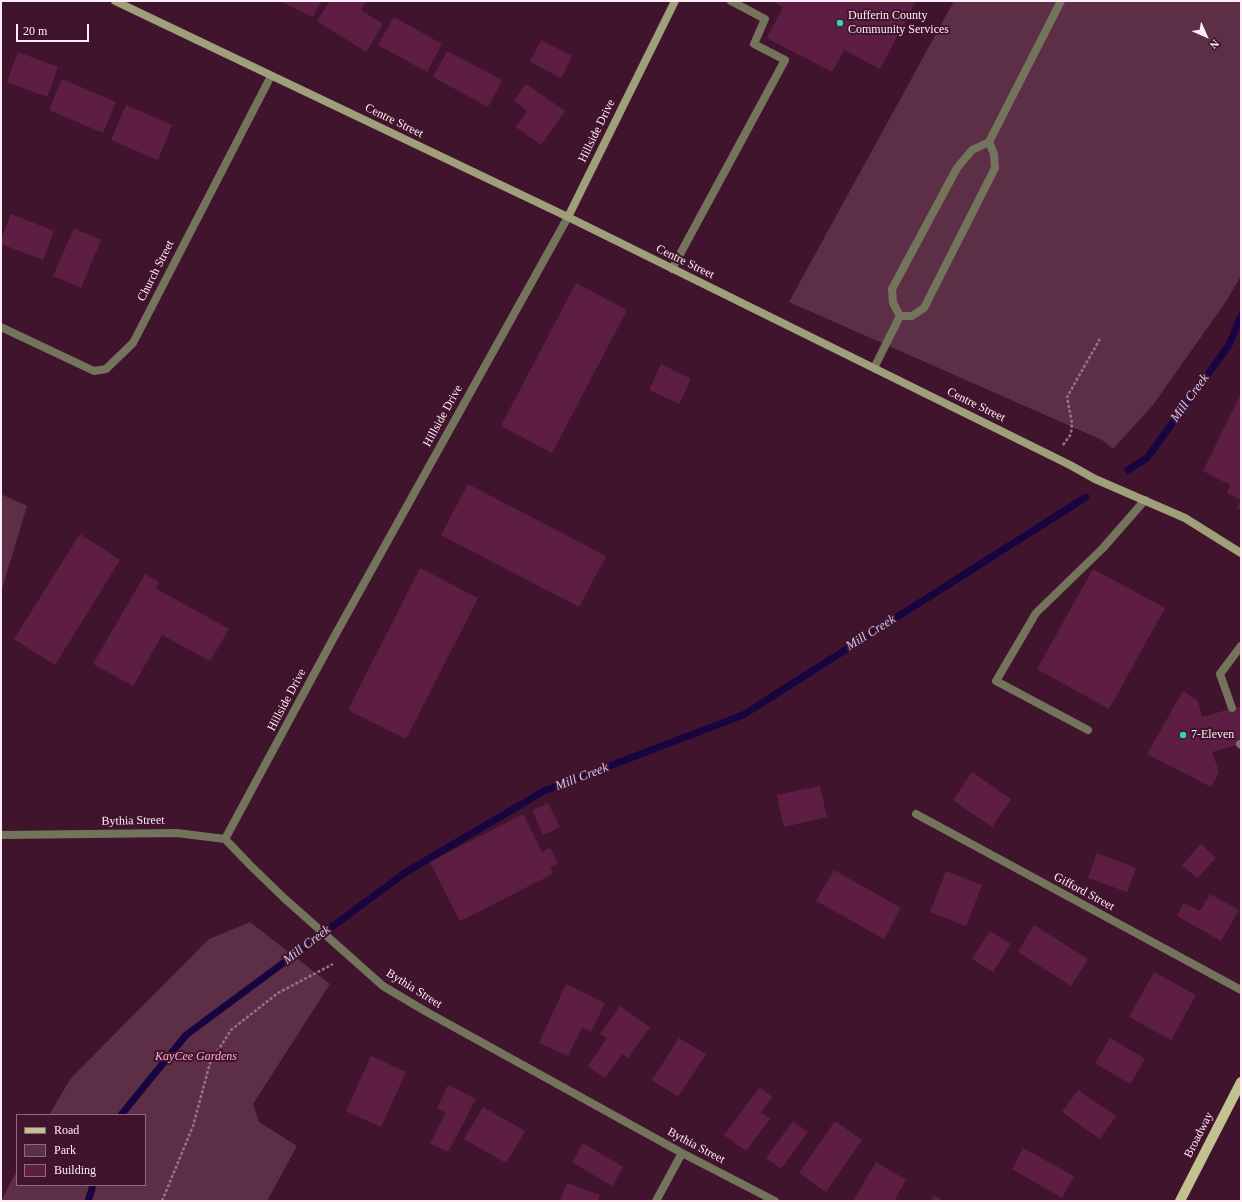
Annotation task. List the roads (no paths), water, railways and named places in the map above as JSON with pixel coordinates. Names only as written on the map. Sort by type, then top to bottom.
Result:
[{"type":"main road","name":"Broadway","points":[[1180,1201],[1241,1082]]},
{"type":"street","name":"Centre Street","points":[[115,1],[568,217],[1095,479],[1185,518],[1241,553]]},
{"type":"street","name":"Hillside Drive","points":[[225,839],[333,639],[568,217],[675,1]]},
{"type":"street","points":[[672,269],[785,60],[754,44],[765,19],[731,1]]},
{"type":"street","points":[[900,316],[893,303],[892,289],[957,168],[972,150],[989,142],[1061,1]]},
{"type":"street","name":"Church Street","points":[[1,327],[94,371],[106,369],[132,343],[271,76]]},
{"type":"street","points":[[900,316],[912,316],[924,308],[995,168],[994,154],[989,142]]},
{"type":"street","points":[[874,368],[900,316]]},
{"type":"street","points":[[1088,730],[996,681],[1036,613],[1103,548],[1145,500]]},
{"type":"street","points":[[1232,708],[1220,674],[1241,646]]},
{"type":"street","name":"Gifford Street","points":[[916,814],[1241,990]]},
{"type":"street","name":"Bythia Street","points":[[1,835],[177,833],[225,839],[284,898],[383,986],[682,1153],[775,1201]]},
{"type":"street","points":[[656,1201],[682,1153]]},
{"type":"waterway","name":"Mill Creek","points":[[1128,470],[1147,458],[1229,345],[1241,316]]},
{"type":"waterway","name":"Mill Creek","points":[[122,1114],[186,1035],[406,872],[544,791],[743,715],[1086,497]]},
{"type":"waterway","name":"Mill Creek","points":[[88,1201],[92,1186]]},
{"type":"place","name":"Dufferin County Community Services","points":[[840,23]]},
{"type":"place","name":"7-Eleven","points":[[1183,735]]},
{"type":"park label","name":"KayCee Gardens","points":[[196,1057]]}]
